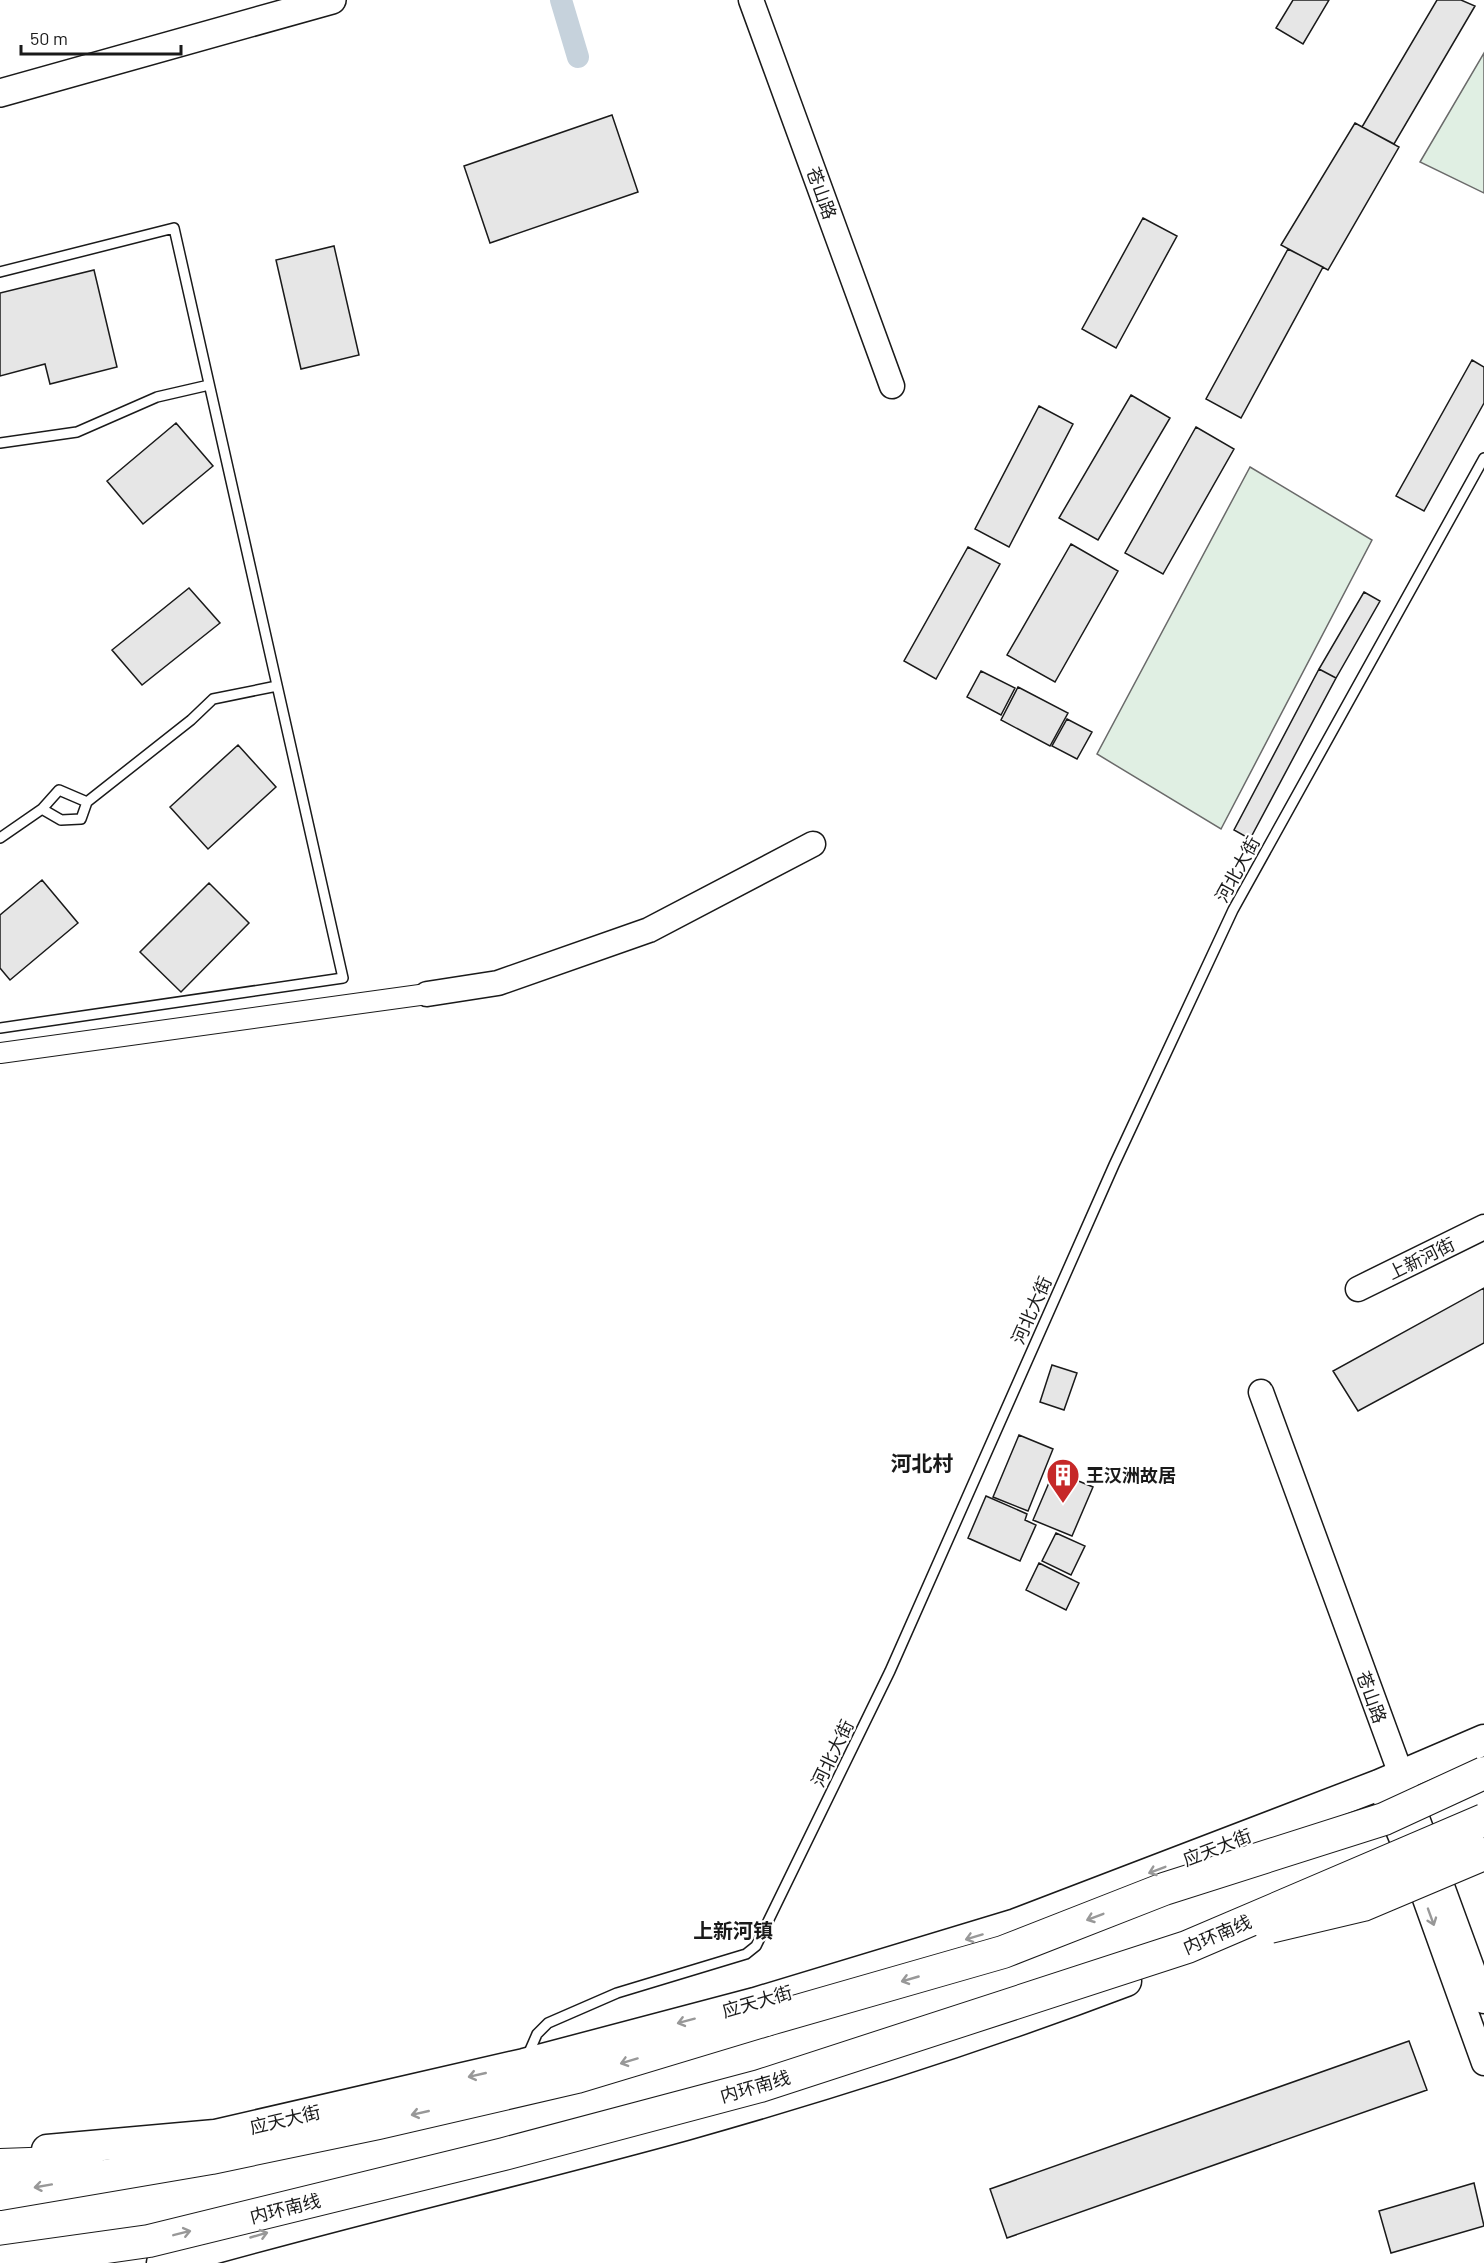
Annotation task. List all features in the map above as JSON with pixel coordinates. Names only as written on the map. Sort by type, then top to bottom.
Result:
[{"type":"highway","points":[[0,2194],[210,2158],[577,2077],[1003,1952],[1164,1889],[1484,1752]]},
{"type":"highway","points":[[1164,1889],[1384,1819],[1484,1773]]},
{"type":"highway","name":"内环南线","points":[[0,2262],[155,2252],[504,2154],[760,2086],[1187,1947],[1484,1820]]},
{"type":"highway","points":[[1187,1947],[1363,1905],[1484,1854]]},
{"type":"highway","points":[[0,2165],[210,2158]]},
{"type":"highway","points":[[79,2263],[155,2252]]},
{"type":"main road","points":[[0,93],[332,0]]},
{"type":"main road","name":"应天大街","points":[[0,2154],[215,2135],[524,2064],[755,2002],[1016,1924],[1390,1780],[1484,1740]]},
{"type":"main road","points":[[155,2252],[275,2231],[682,2126],[842,2080],[1014,2024],[1424,1867],[1484,1839]]},
{"type":"street","name":"苍山路","points":[[751,0],[892,386]]},
{"type":"street","points":[[0,1053],[498,983],[649,930],[813,844]]},
{"type":"street","name":"上新河街","points":[[1358,1289],[1484,1227]]},
{"type":"street","name":"苍山路","points":[[1261,1392],[1390,1780],[1424,1867],[1484,2001]]},
{"type":"street","name":"苍山路","points":[[1424,1867],[1484,2063]]},
{"type":"lane","points":[[0,272],[174,228],[343,978],[0,1028]]},
{"type":"lane","points":[[0,443],[77,432],[157,397],[209,385]]},
{"type":"lane","name":"河北大街","points":[[524,2064],[537,2034],[548,2023],[617,1992],[746,1954],[756,1946],[890,1671],[1114,1164],[1233,910],[1484,458]]},
{"type":"lane","points":[[42,809],[61,820],[81,819],[87,802],[191,720],[213,699],[277,686]]},
{"type":"lane","points":[[0,838],[42,809],[59,790],[87,802]]},
{"type":"green space","points":[[1484,53],[1484,193],[1420,162]]},
{"type":"green space","points":[[1250,467],[1372,540],[1221,829],[1097,754]]},
{"type":"building","points":[[1293,0],[1329,0],[1303,44],[1276,28]]},
{"type":"building","points":[[1437,0],[1461,0],[1475,6],[1394,144],[1362,127]]},
{"type":"building","points":[[612,115],[638,192],[490,243],[464,166]]},
{"type":"building","points":[[1355,123],[1399,147],[1328,270],[1281,245]]},
{"type":"building","points":[[1143,218],[1177,236],[1116,348],[1082,329]]},
{"type":"building","points":[[334,246],[359,355],[301,369],[276,260]]},
{"type":"building","points":[[1288,249],[1323,267],[1241,418],[1206,399]]},
{"type":"building","points":[[94,270],[117,367],[50,384],[45,364],[0,376],[0,293]]},
{"type":"building","points":[[1472,360],[1484,367],[1484,403],[1424,511],[1396,496]]},
{"type":"building","points":[[1131,395],[1170,418],[1098,540],[1059,518]]},
{"type":"building","points":[[1039,406],[1073,424],[1009,547],[975,529]]},
{"type":"building","points":[[176,423],[213,466],[143,524],[107,481]]},
{"type":"building","points":[[1196,427],[1234,449],[1163,574],[1125,553]]},
{"type":"building","points":[[1071,544],[1118,571],[1055,682],[1007,655]]},
{"type":"building","points":[[968,547],[1000,564],[936,679],[904,661]]},
{"type":"building","points":[[189,588],[220,623],[142,685],[112,650]]},
{"type":"building","points":[[1364,592],[1380,601],[1336,678],[1319,669]]},
{"type":"building","points":[[1319,669],[1336,678],[1250,839],[1234,830]]},
{"type":"building","points":[[981,671],[1015,688],[1001,715],[967,697]]},
{"type":"building","points":[[1018,687],[1068,713],[1050,746],[1001,720]]},
{"type":"building","points":[[1067,719],[1092,732],[1077,759],[1052,746]]},
{"type":"building","points":[[238,745],[276,787],[208,849],[170,807]]},
{"type":"building","points":[[42,880],[78,923],[10,980],[0,968],[0,915]]},
{"type":"building","points":[[209,883],[249,923],[181,992],[140,952]]},
{"type":"building","points":[[1484,1288],[1484,1343],[1358,1411],[1333,1371]]},
{"type":"building","points":[[1052,1365],[1077,1373],[1064,1410],[1040,1402]]},
{"type":"building","points":[[1019,1435],[1053,1449],[1028,1511],[993,1497]]},
{"type":"building","name":"王汉洲故居","points":[[1054,1471],[1093,1487],[1072,1536],[1033,1520]]},
{"type":"building","points":[[986,1496],[1027,1514],[1025,1520],[1036,1525],[1020,1561],[968,1538]]},
{"type":"building","points":[[1056,1533],[1085,1546],[1071,1575],[1042,1561]]},
{"type":"building","points":[[1039,1563],[1079,1583],[1066,1610],[1026,1590]]},
{"type":"building","points":[[1409,2041],[1427,2090],[1007,2238],[990,2189]]},
{"type":"building","points":[[1474,2183],[1484,2226],[1391,2253],[1379,2211]]},
{"type":"waterway","points":[[561,0],[578,57]]},
{"type":"place","name":"王汉洲故居","points":[[1063,1504]]},
{"type":"district","name":"河北村","points":[[922,1462]]},
{"type":"district","name":"上新河镇","points":[[733,1930]]}]
